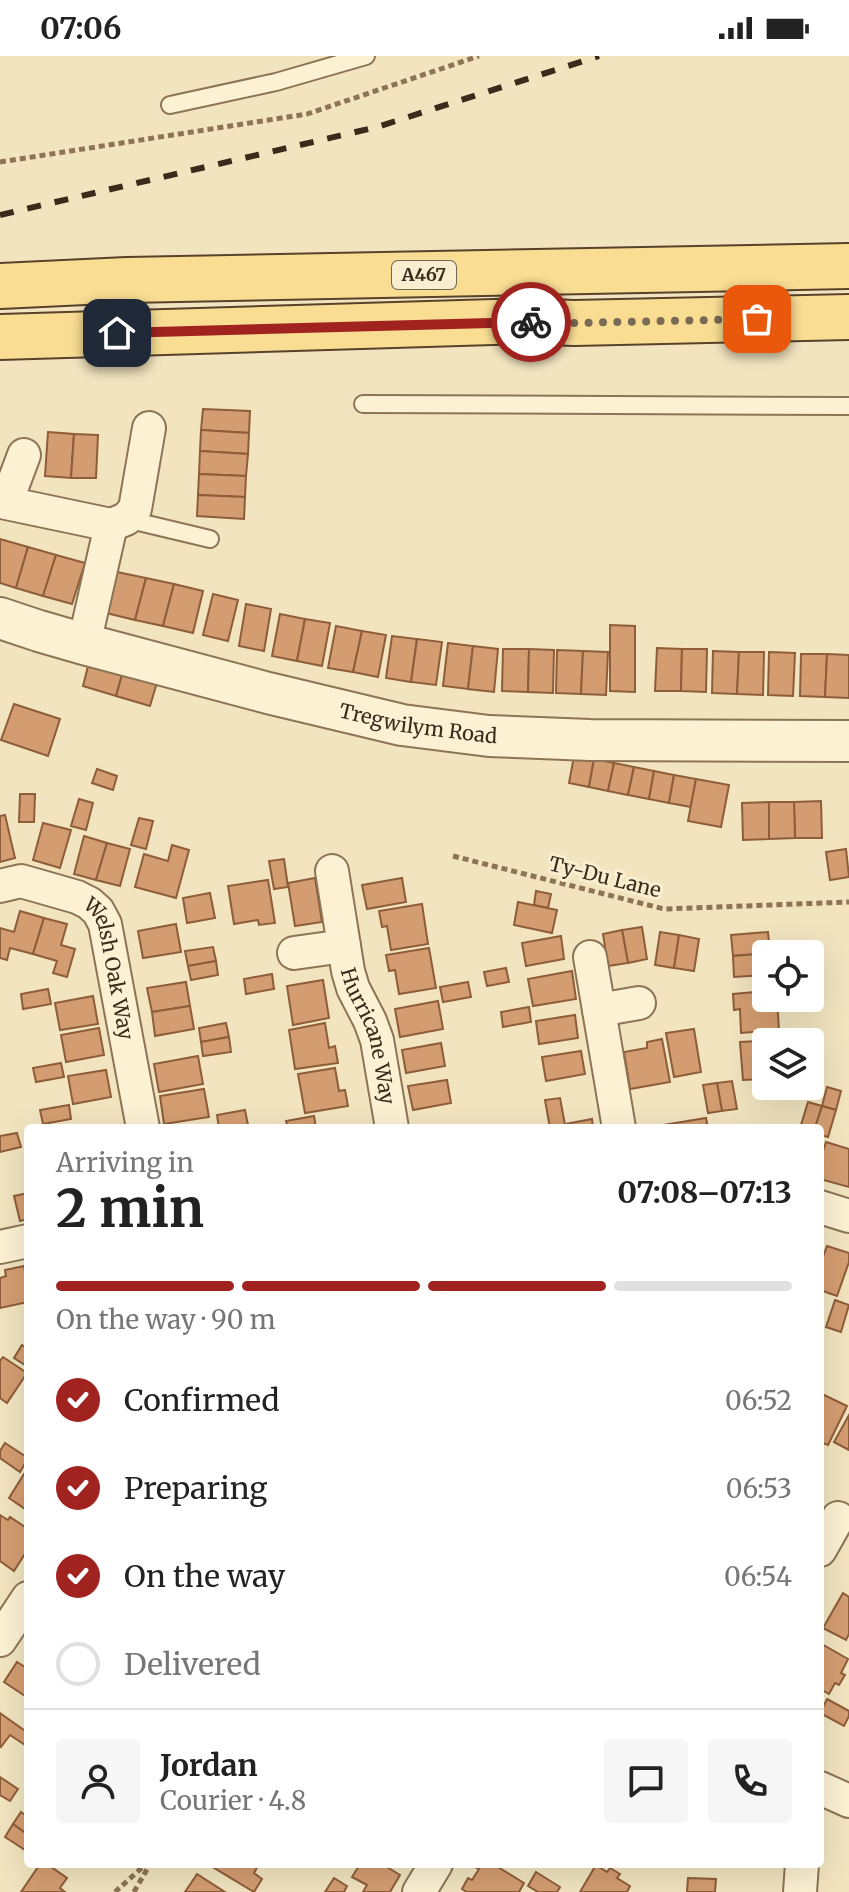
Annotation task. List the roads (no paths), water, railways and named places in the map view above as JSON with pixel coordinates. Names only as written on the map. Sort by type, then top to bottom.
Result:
[{"type":"main road","name":"A467","points":[[0,286],[127,280],[849,266]]},
{"type":"main road","points":[[574,323],[849,317]]},
{"type":"main road","points":[[0,337],[525,321],[849,326]]},
{"type":"street","points":[[84,644],[119,522],[135,509],[149,428]]},
{"type":"street","points":[[24,455],[3,512],[119,522]]},
{"type":"street","name":"Tregwilym Road","points":[[0,618],[84,644],[268,693],[402,725],[489,736],[590,740],[849,741]]},
{"type":"street","name":"Hurricane Way","points":[[332,871],[353,988],[377,1040],[391,1124]]},
{"type":"street","name":"Welsh Oak Way","points":[[0,886],[21,881],[77,897],[98,911],[105,924],[142,1124]]},
{"type":"street","name":"Hurricane Way","points":[[294,953],[344,946]]},
{"type":"street","points":[[590,957],[618,1124]]},
{"type":"street","points":[[599,1010],[639,1003]]},
{"type":"street","points":[[824,1208],[849,1216]]},
{"type":"street","points":[[0,1247],[24,1242]]},
{"type":"street","points":[[824,1542],[836,1517]]},
{"type":"street","points":[[2,1632],[24,1603]]},
{"type":"street","points":[[419,1892],[434,1868]]},
{"type":"street","points":[[800,1892],[802,1868]]},
{"type":"lane","points":[[170,105],[276,82],[366,56]]},
{"type":"lane","points":[[363,404],[849,406]]},
{"type":"lane","points":[[119,522],[210,539]]},
{"type":"railway","points":[[0,215],[377,127],[599,56]]}]
